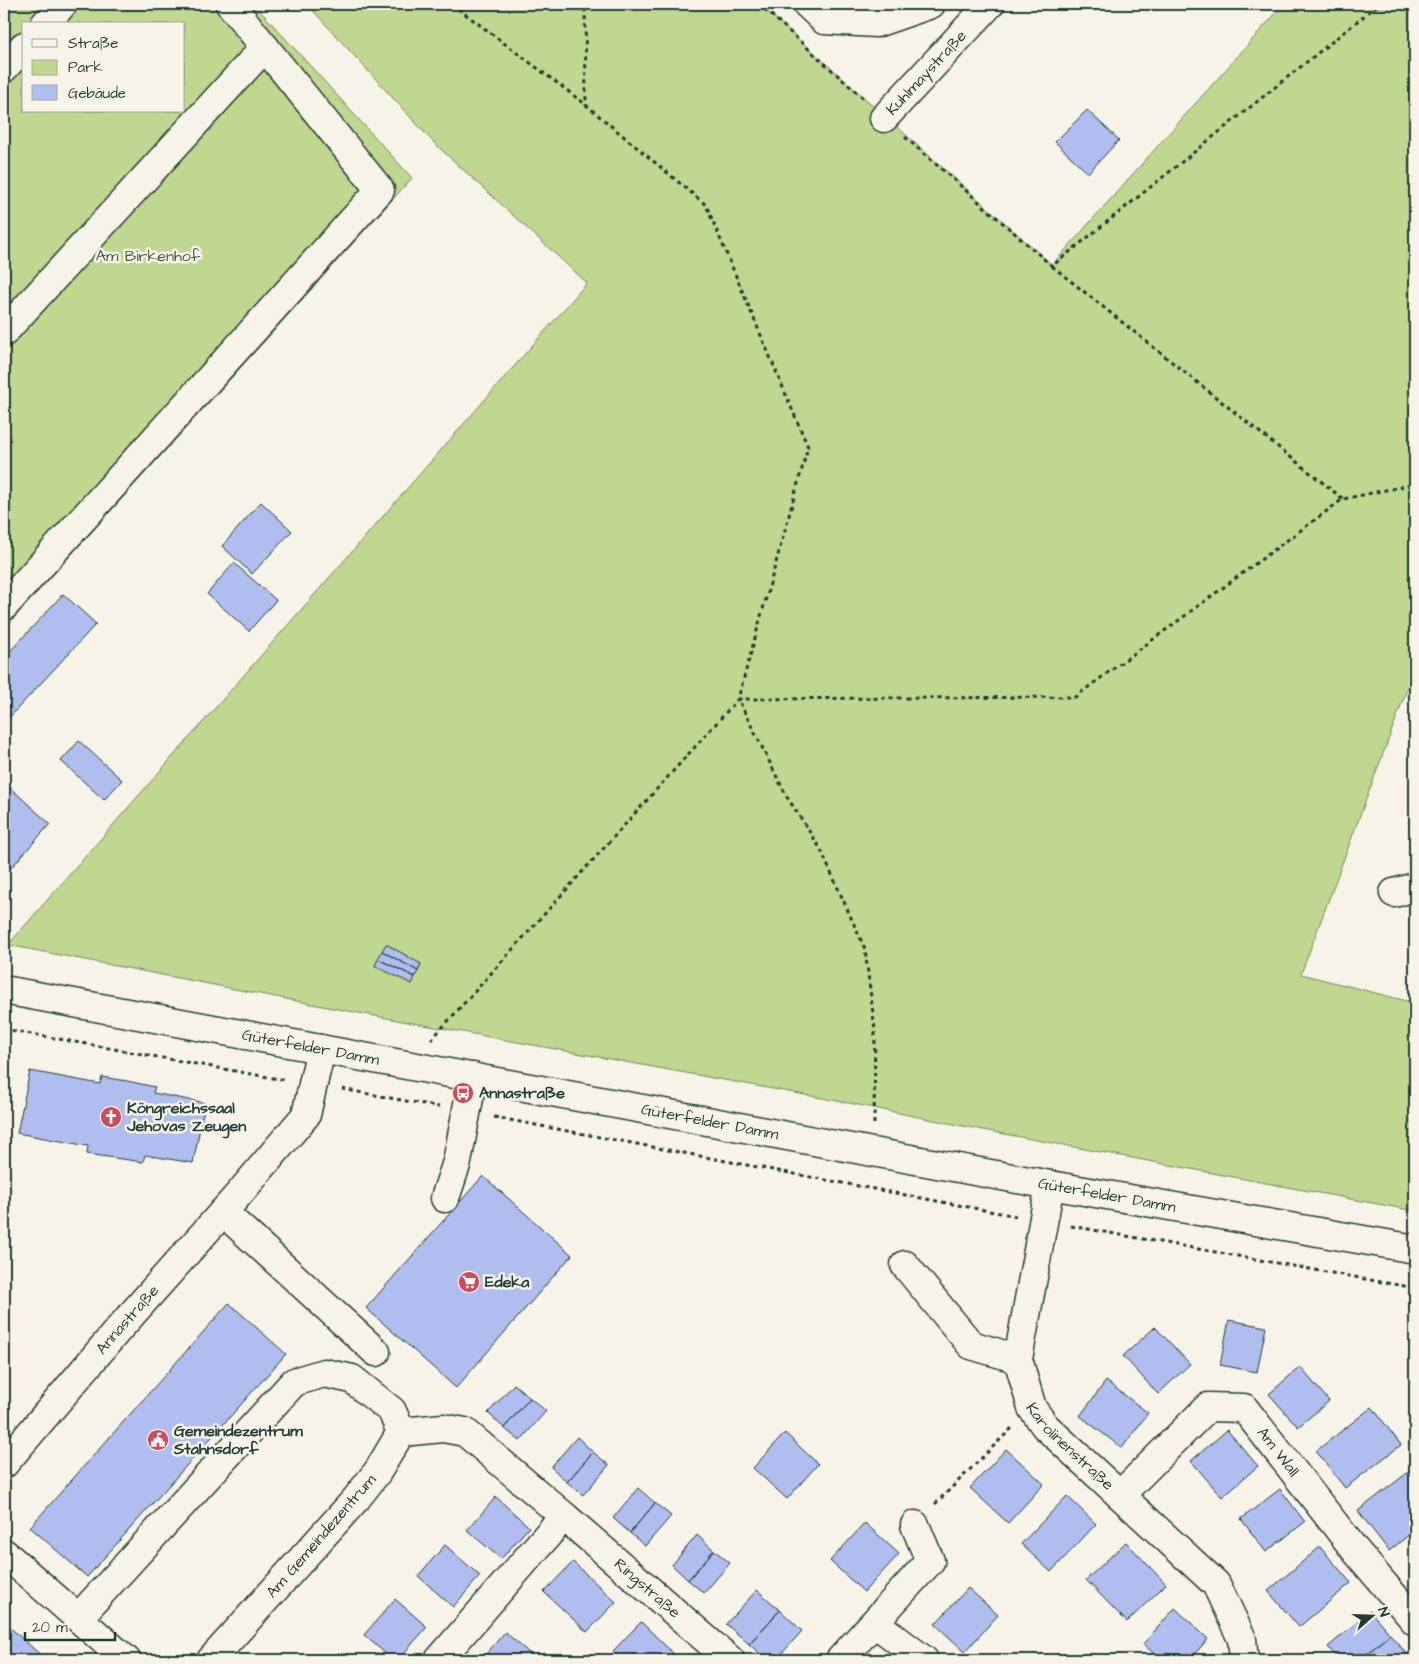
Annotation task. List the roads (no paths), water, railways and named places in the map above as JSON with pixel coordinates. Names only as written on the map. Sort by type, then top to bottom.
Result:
[{"type":"street","points":[[46,22],[63,4]]},
{"type":"street","points":[[4,606],[380,190],[230,4]]},
{"type":"street","points":[[807,4],[824,20],[876,23],[931,4]]},
{"type":"street","name":"Kuhlmaystraße","points":[[884,118],[990,4]]},
{"type":"street","points":[[4,332],[265,47]]},
{"type":"street","points":[[4,68],[22,48]]},
{"type":"street","name":"Güterfelder Damm","points":[[4,990],[1050,1185],[1415,1249]]},
{"type":"street","name":"Annastraße","points":[[4,1464],[116,1331],[223,1212],[306,1115],[321,1048]]},
{"type":"street","points":[[445,1198],[457,1162],[473,1077]]},
{"type":"street","name":"Karolinenstraße","points":[[1050,1185],[1018,1359],[1032,1408],[1045,1426],[1216,1584],[1242,1639],[1244,1660]]},
{"type":"street","points":[[223,1212],[376,1352]]},
{"type":"street","points":[[905,1265],[971,1344],[1018,1359]]},
{"type":"street","points":[[78,1618],[294,1382],[324,1373],[352,1379],[392,1412],[401,1432]]},
{"type":"street","name":"Am Wall","points":[[1120,1495],[1208,1407],[1244,1408],[1355,1550],[1415,1621]]},
{"type":"street","name":"Ringstraße","points":[[401,1432],[443,1428],[465,1432],[730,1660]]},
{"type":"street","name":"Am Gemeindezentrum","points":[[211,1660],[356,1499],[378,1471],[401,1432]]},
{"type":"street","points":[[439,1660],[564,1516]]},
{"type":"street","points":[[840,1660],[930,1561],[915,1525]]},
{"type":"street","points":[[4,1553],[126,1660]]},
{"type":"street","points":[[875,1623],[924,1660]]},
{"type":"place","name":"Annastraße","points":[[463,1093]]},
{"type":"place","name":"Köngreichssaal Jehovas Zeugen","points":[[111,1117]]},
{"type":"place","name":"Edeka","points":[[469,1282]]},
{"type":"place","name":"Gemeindezentrum Stahnsdorf","points":[[158,1440]]},
{"type":"park label","name":"Am Birkenhof","points":[[148,256]]}]
